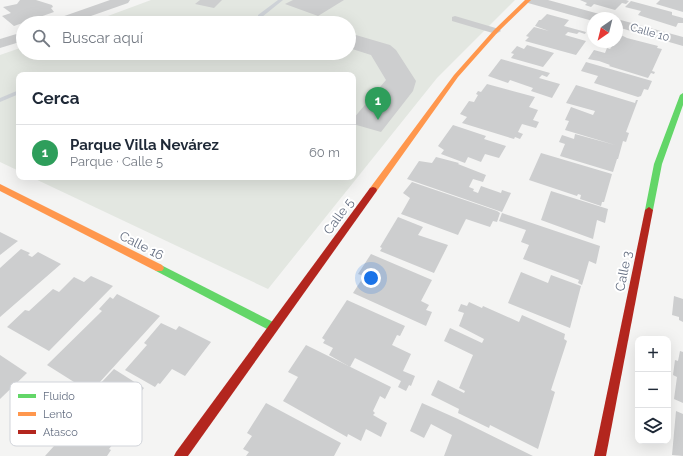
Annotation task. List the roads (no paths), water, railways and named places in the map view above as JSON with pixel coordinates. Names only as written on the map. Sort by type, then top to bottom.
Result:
[{"type":"street","points":[[76,0],[92,11]]},
{"type":"street","points":[[78,16],[123,0]]},
{"type":"street","name":"Calle 5","points":[[180,456],[456,76],[496,31],[528,0]]},
{"type":"street","points":[[533,0],[587,15]]},
{"type":"street","name":"Calle 10","points":[[623,25],[683,42]]},
{"type":"street","points":[[0,44],[16,38]]},
{"type":"street","name":"Calle 3","points":[[600,456],[658,164],[683,95]]},
{"type":"street","name":"Calle 16","points":[[0,187],[273,327]]},
{"type":"lane","points":[[455,20],[496,31]]},
{"type":"waterway","points":[[260,16],[281,0]]},
{"type":"waterway","points":[[0,100],[16,93]]},
{"type":"place","name":"Parque Villa Nevárez","points":[[378,120]]}]
